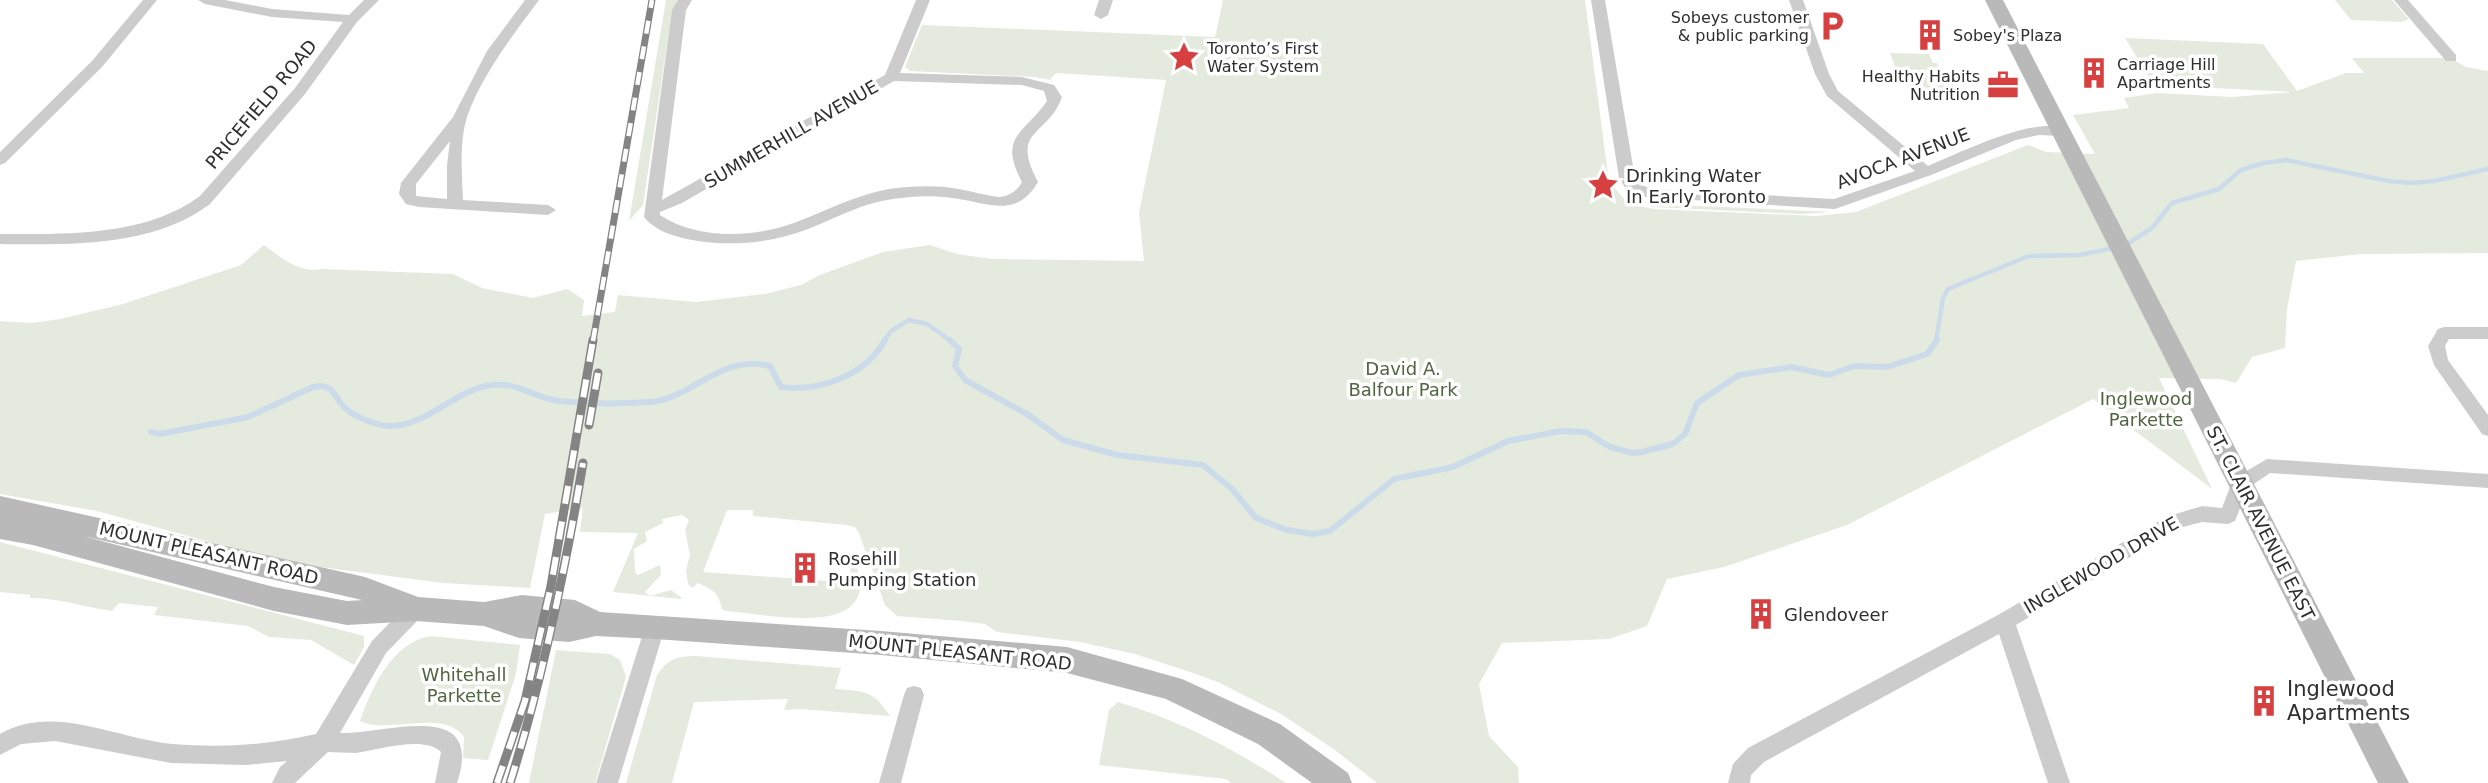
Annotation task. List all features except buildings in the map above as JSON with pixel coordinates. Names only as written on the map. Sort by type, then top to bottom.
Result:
[{"type":"main road","name":"ST. CLAIR AVENUE EAST","points":[[1994,0],[2394,783]]},
{"type":"main road","name":"MOUNT PLEASANT ROAD","points":[[0,507],[365,589],[416,609]]},
{"type":"main road","name":"MOUNT PLEASANT ROAD","points":[[0,528],[33,534],[286,602],[346,613],[416,609],[484,614],[519,626],[569,630],[596,624],[655,627],[894,644],[1067,660],[1172,688],[1269,734],[1337,783]]},
{"type":"street","points":[[0,160],[97,64],[150,0]]},
{"type":"street","points":[[205,0],[272,13],[352,19]]},
{"type":"street","name":"PRICEFIELD ROAD","points":[[0,239],[43,240],[130,229],[169,221],[188,213],[205,200],[300,91],[352,19],[372,0]]},
{"type":"street","points":[[532,0],[494,51],[460,118],[407,189],[411,200],[548,209]]},
{"type":"street","points":[[685,0],[679,10],[652,217],[671,229],[705,237],[755,237],[800,226],[869,198],[899,192],[947,192],[1004,202],[1020,196],[1027,189],[1030,182],[1020,165],[1020,145],[1023,136],[1054,101],[1055,97],[1049,88],[1022,81],[891,77]]},
{"type":"street","points":[[918,0],[923,0]]},
{"type":"street","name":"SUMMERHILL AVENUE","points":[[653,209],[677,199],[891,77],[923,0]]},
{"type":"street","points":[[1101,15],[1106,0]]},
{"type":"street","name":"AVOCA AVENUE","points":[[1598,0],[1627,178],[1631,186],[1664,197],[1835,204],[1926,172],[2012,135],[2039,131],[2067,142]]},
{"type":"street","points":[[1796,0],[1822,74],[1832,93],[1926,172]]},
{"type":"street","points":[[2401,0],[2451,58]]},
{"type":"street","points":[[455,204],[454,165],[460,118]]},
{"type":"street","points":[[2488,333],[2444,333],[2436,346],[2440,361],[2488,429]]},
{"type":"street","points":[[2240,484],[2267,466],[2488,481]]},
{"type":"street","name":"INGLEWOOD DRIVE","points":[[1739,783],[1741,771],[1756,755],[2005,621],[2174,523],[2188,516],[2202,514],[2228,516],[2240,484]]},
{"type":"street","points":[[283,783],[288,774],[323,743],[379,647],[416,609]]},
{"type":"street","points":[[2005,621],[2059,783]]},
{"type":"street","points":[[607,783],[655,627]]},
{"type":"street","points":[[890,783],[914,695]]},
{"type":"street","points":[[7,740],[26,731],[57,731],[155,751],[218,757],[276,755],[323,743],[353,743],[416,735],[444,740],[452,753],[446,783]]},
{"type":"green space","points":[[666,0],[678,0],[672,11],[643,205],[629,221]]},
{"type":"green space","name":"David A. Balfour Park","points":[[1223,0],[1585,0],[1609,182],[1629,204],[1654,209],[1816,216],[1856,212],[2028,145],[2046,152],[2095,154],[2073,115],[2129,108],[2124,98],[2157,93],[2232,97],[2293,92],[2154,85],[2125,38],[2263,44],[2297,91],[2346,73],[2364,73],[2352,58],[2450,58],[2466,67],[2488,71],[2488,253],[2362,254],[2296,261],[2287,309],[2285,348],[2252,357],[2236,383],[2221,379],[2159,378],[2212,489],[2093,399],[1847,525],[1724,567],[1667,579],[1647,626],[1609,639],[1502,643],[1479,684],[1489,736],[1518,767],[1519,783],[1377,783],[1335,750],[1281,714],[1218,682],[1190,672],[1135,654],[1080,642],[997,632],[985,624],[897,616],[885,605],[859,533],[855,527],[846,525],[753,516],[753,510],[727,510],[703,572],[840,582],[842,577],[848,577],[854,560],[860,587],[855,602],[842,612],[824,617],[804,618],[722,609],[717,595],[711,590],[697,583],[693,588],[688,584],[686,571],[690,555],[685,530],[689,520],[682,515],[662,519],[663,523],[645,532],[647,541],[634,549],[635,572],[638,575],[660,565],[661,575],[645,592],[650,596],[613,592],[638,533],[580,532],[583,508],[545,514],[530,588],[443,583],[320,567],[254,554],[97,511],[0,494],[0,321],[31,323],[60,319],[123,304],[241,265],[264,245],[305,269],[453,274],[482,288],[533,298],[567,289],[584,300],[582,316],[615,312],[618,295],[696,302],[765,294],[801,285],[820,275],[883,252],[930,245],[957,254],[992,259],[1144,261],[1139,213],[1166,80],[1056,73],[1050,80],[910,71],[905,67],[922,25],[1215,37]]},
{"type":"green space","points":[[2335,0],[2392,0],[2409,19],[2402,22],[2351,20]]},
{"type":"green space","points":[[1890,53],[1929,54],[1933,63],[1937,63],[1954,98],[1948,98],[1945,91],[1940,91],[1940,96],[1933,96],[1935,102],[1924,101],[1898,75]]},
{"type":"green space","points":[[1645,202],[1833,212],[1801,214],[1653,207]]},
{"type":"green space","points":[[0,542],[364,636],[364,647],[354,665],[311,640],[269,637],[248,626],[154,615],[158,607],[119,603],[112,611],[0,592]]},
{"type":"green space","points":[[671,590],[682,598],[680,599],[650,596]]},
{"type":"green space","name":"Whitehall Parkette","points":[[430,636],[520,645],[516,674],[488,760],[463,758],[464,737],[443,724],[371,725],[360,721],[377,681],[394,657],[417,640]]},
{"type":"green space","points":[[556,650],[610,654],[620,660],[626,677],[595,783],[529,783]]},
{"type":"green space","points":[[696,656],[841,668],[835,689],[867,694],[878,701],[890,716],[784,710],[788,699],[694,702],[672,783],[626,783],[657,675],[665,665],[674,660]]},
{"type":"green space","points":[[1118,702],[1205,736],[1286,783],[1231,783],[1226,779],[1099,765],[1109,710]]},
{"type":"waterway","points":[[2124,246],[2152,228],[2172,203],[2219,189],[2241,170],[2264,163],[2286,160],[2388,181],[2411,183],[2434,181],[2488,169]]},
{"type":"waterway","points":[[1936,341],[1943,298],[1948,289],[2029,256],[2079,255],[2114,248]]},
{"type":"waterway","points":[[884,341],[891,331],[909,320],[927,324],[951,341]]},
{"type":"waterway","points":[[151,432],[160,434],[248,417],[320,386],[329,388],[345,408],[354,414],[389,426],[416,421],[466,393],[492,385],[510,386],[559,401],[650,402],[680,393],[722,371],[752,364],[770,366],[781,387],[811,387],[826,384],[854,372],[877,352],[885,340]]},
{"type":"waterway","points":[[951,341],[959,349],[955,366],[965,380],[1027,414],[1063,440],[1117,455],[1203,465],[1232,489],[1256,518],[1287,530],[1313,534],[1330,531],[1394,479],[1453,467],[1508,441],[1561,431],[1586,432],[1610,447],[1633,453],[1642,452],[1673,444],[1685,434],[1697,403],[1739,375],[1791,367],[1829,375],[1854,366],[1887,367],[1927,354],[1937,340]]},
{"type":"railway","points":[[593,341],[652,0]]},
{"type":"railway","points":[[497,783],[525,701],[551,586],[593,340]]},
{"type":"railway","points":[[589,425],[598,373]]},
{"type":"railway","points":[[510,783],[552,624],[583,463]]},
{"type":"place","name":"Sobeys customer & public parking","points":[[1832,26]]},
{"type":"place","name":"Sobey's Plaza","points":[[1930,35]]},
{"type":"place","name":"Toronto’s First Water System","points":[[1184,57]]},
{"type":"place","name":"Carriage Hill Apartments","points":[[2094,73]]},
{"type":"place","name":"Healthy Habits Nutrition","points":[[2003,85]]},
{"type":"place","name":"Drinking Water In Early Toronto","points":[[1603,185]]},
{"type":"place","name":"Rosehill Pumping Station","points":[[805,568]]},
{"type":"place","name":"Glendoveer","points":[[1761,614]]},
{"type":"place","name":"Inglewood Apartments","points":[[2264,701]]},
{"type":"park label","name":"Inglewood Parkette","points":[[2146,408]]}]
